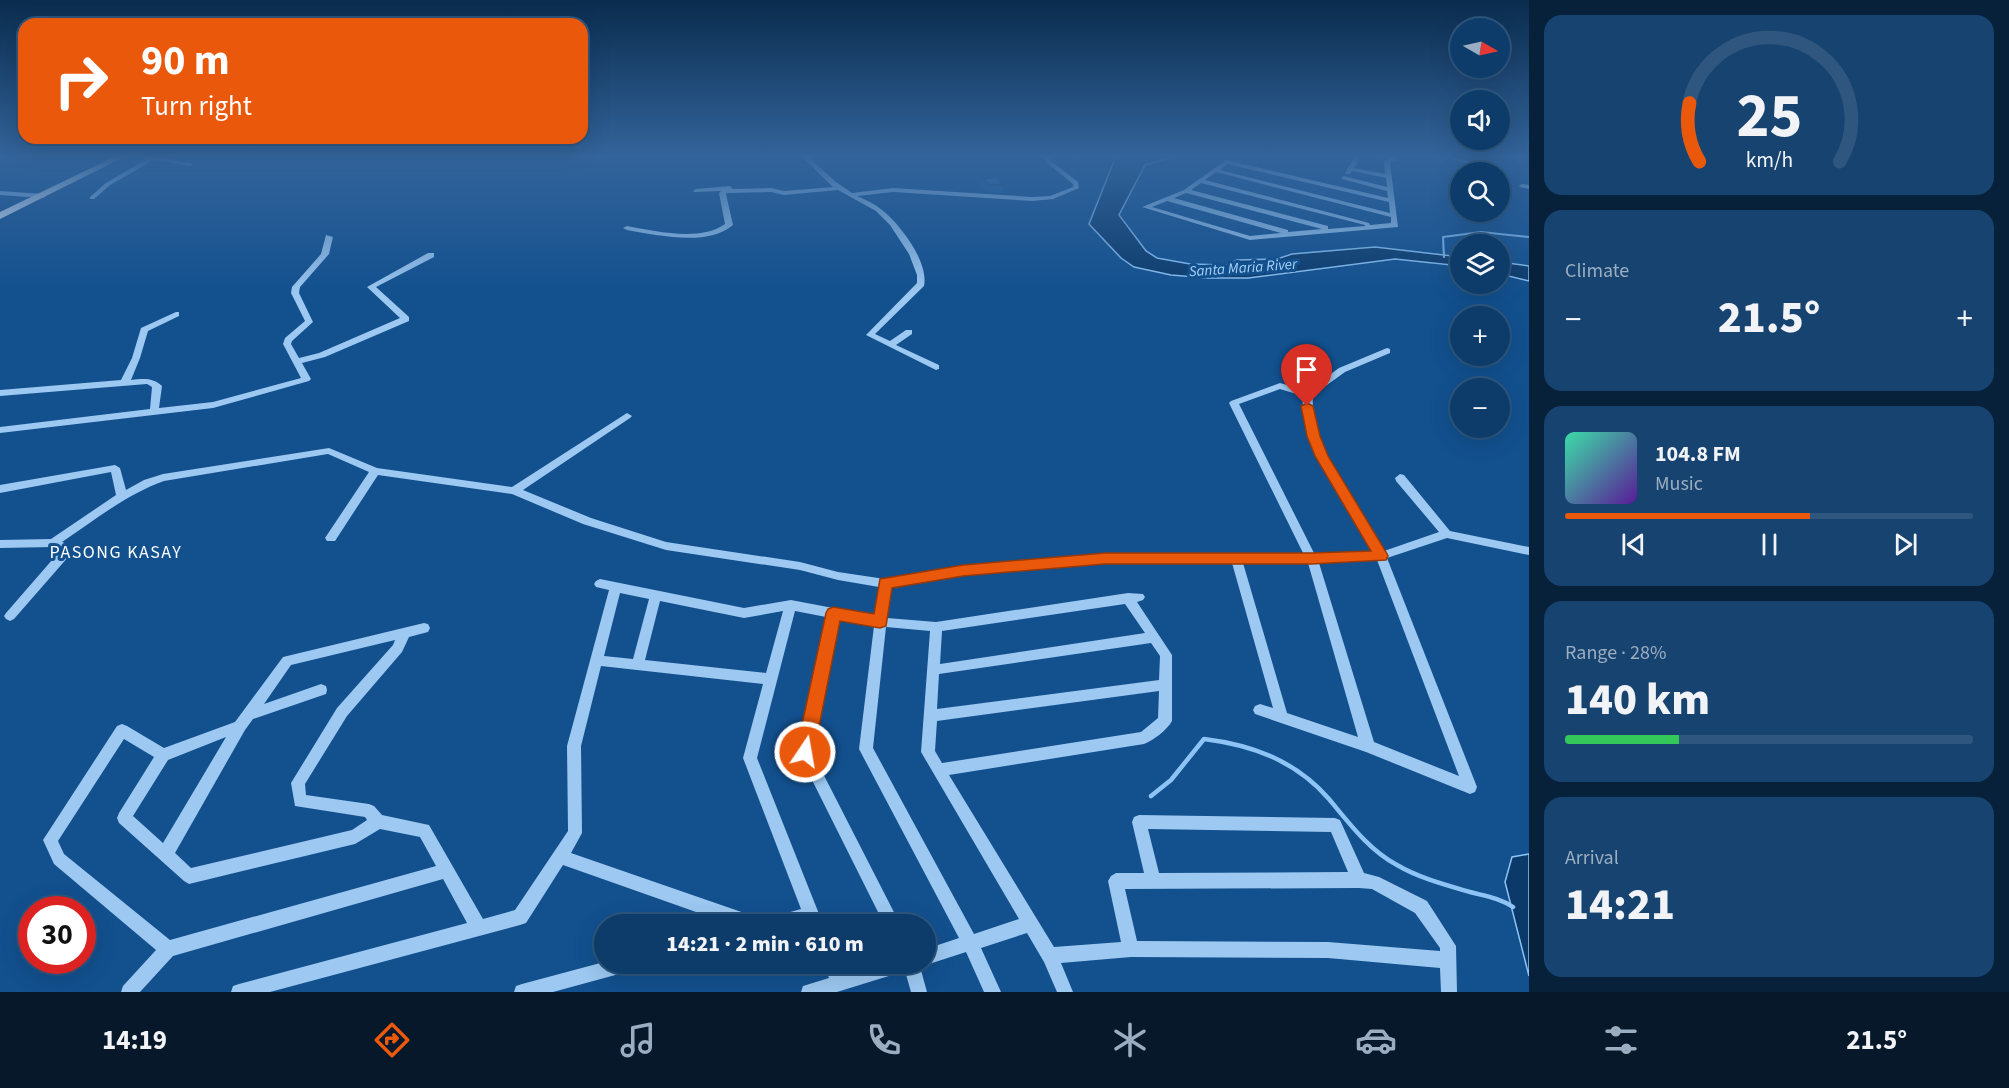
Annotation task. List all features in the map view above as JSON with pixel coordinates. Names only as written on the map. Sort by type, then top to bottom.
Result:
[{"type":"main road","points":[[0,216],[29,202]]},
{"type":"street","points":[[627,228],[683,235],[716,233],[726,229],[729,225],[723,202]]},
{"type":"street","points":[[863,202],[879,211],[897,232],[917,258],[922,276],[921,284],[870,335],[936,367]]},
{"type":"street","points":[[1159,202],[1145,207],[1250,238],[1395,225],[1392,202]]},
{"type":"street","points":[[1181,202],[1292,234]]},
{"type":"street","points":[[1229,202],[1334,230]]},
{"type":"street","points":[[1283,202],[1376,227]]},
{"type":"street","points":[[1340,202],[1394,216]]},
{"type":"street","points":[[0,430],[213,405],[306,379],[286,344],[309,322],[295,293],[296,287],[325,254],[329,237]]},
{"type":"street","points":[[296,362],[341,348],[406,319],[371,287],[431,255]]},
{"type":"street","points":[[125,382],[136,358],[144,330],[176,314]]},
{"type":"street","points":[[890,345],[909,332]]},
{"type":"street","points":[[1308,394],[1342,370],[1387,351]]},
{"type":"street","points":[[0,393],[149,381],[157,386],[154,413]]},
{"type":"street","points":[[1308,394],[1280,386],[1234,403],[1311,559],[1368,746]]},
{"type":"street","points":[[1260,710],[1368,746],[1470,787],[1381,556],[1321,456],[1313,436],[1307,406],[1308,394]]},
{"type":"street","points":[[514,491],[627,416]]},
{"type":"street","points":[[52,543],[148,483],[163,478],[320,452],[336,453],[375,471],[514,491],[587,521],[666,546],[800,566],[838,576],[885,584],[963,571],[1105,558],[1311,559],[1381,556],[1447,534],[1529,551]]},
{"type":"street","points":[[0,489],[115,468],[123,497]]},
{"type":"street","points":[[331,538],[375,471]]},
{"type":"street","points":[[1400,478],[1447,534]]},
{"type":"street","points":[[0,544],[52,543],[63,547],[65,553],[10,616]]},
{"type":"street","points":[[1236,558],[1282,718]]},
{"type":"street","points":[[600,584],[744,613],[791,605],[880,622],[936,627],[1134,598],[1166,655],[1165,721],[1144,738],[939,770]]},
{"type":"street","points":[[885,584],[866,749],[970,944],[993,992]]},
{"type":"street","points":[[239,992],[520,917],[575,833],[574,746],[616,587]]},
{"type":"street","points":[[638,664],[656,595]]},
{"type":"street","points":[[791,605],[750,758],[811,914]]},
{"type":"street","points":[[833,613],[805,752],[887,914]]},
{"type":"street","points":[[936,627],[928,752],[1050,956],[1065,992]]},
{"type":"street","points":[[165,855],[240,726],[251,714],[272,677],[287,661],[424,628]]},
{"type":"street","points":[[405,632],[398,648],[342,712],[298,783],[300,801],[369,811],[378,822],[424,830],[479,928]]},
{"type":"street","points":[[933,670],[1154,637]]},
{"type":"street","points":[[597,660],[771,679]]},
{"type":"street","points":[[930,716],[1166,685]]},
{"type":"street","points":[[251,714],[321,690]]},
{"type":"street","points":[[240,726],[163,755],[124,818],[189,876],[355,837],[378,822]]},
{"type":"street","points":[[163,755],[122,730],[50,840],[59,859],[168,949]]},
{"type":"street","points":[[1153,881],[1139,822],[1335,825],[1359,880]]},
{"type":"street","points":[[559,856],[724,914]]},
{"type":"street","points":[[129,992],[168,949],[447,870]]},
{"type":"street","points":[[1131,949],[1116,881],[1359,880],[1374,882],[1421,907],[1448,946],[1449,992]]},
{"type":"street","points":[[936,954],[1030,924]]},
{"type":"street","points":[[1050,956],[1131,949],[1328,950],[1448,960]]},
{"type":"street","points":[[522,992],[594,973]]},
{"type":"street","points":[[835,974],[839,983]]},
{"type":"street","points":[[809,992],[870,974]]},
{"type":"street","points":[[912,974],[919,992]]},
{"type":"water","name":"Santa Maria River","points":[[1098,202],[1126,202],[1119,215],[1146,251],[1157,258],[1190,264],[1227,265],[1237,260],[1277,259],[1292,254],[1375,247],[1450,256],[1450,265],[1395,259],[1248,278],[1208,278],[1171,275],[1134,267],[1121,258],[1089,224]]},
{"type":"water","points":[[1510,263],[1529,266],[1529,281],[1510,276]]},
{"type":"water","points":[[1529,854],[1529,976],[1505,882],[1512,857]]},
{"type":"waterway","points":[[1444,257],[1443,237],[1481,232],[1529,237]]},
{"type":"waterway","points":[[1151,796],[1171,780],[1204,739],[1240,746],[1272,757],[1302,774],[1329,799],[1377,852],[1405,870],[1452,887],[1498,899],[1513,907]]},
{"type":"district","name":"PASONG KASAY","points":[[116,552]]},
{"type":"route","points":[[805,752],[833,613],[880,622],[885,584],[963,571],[1105,558],[1311,559],[1381,556],[1321,456],[1313,436],[1307,406]]}]
